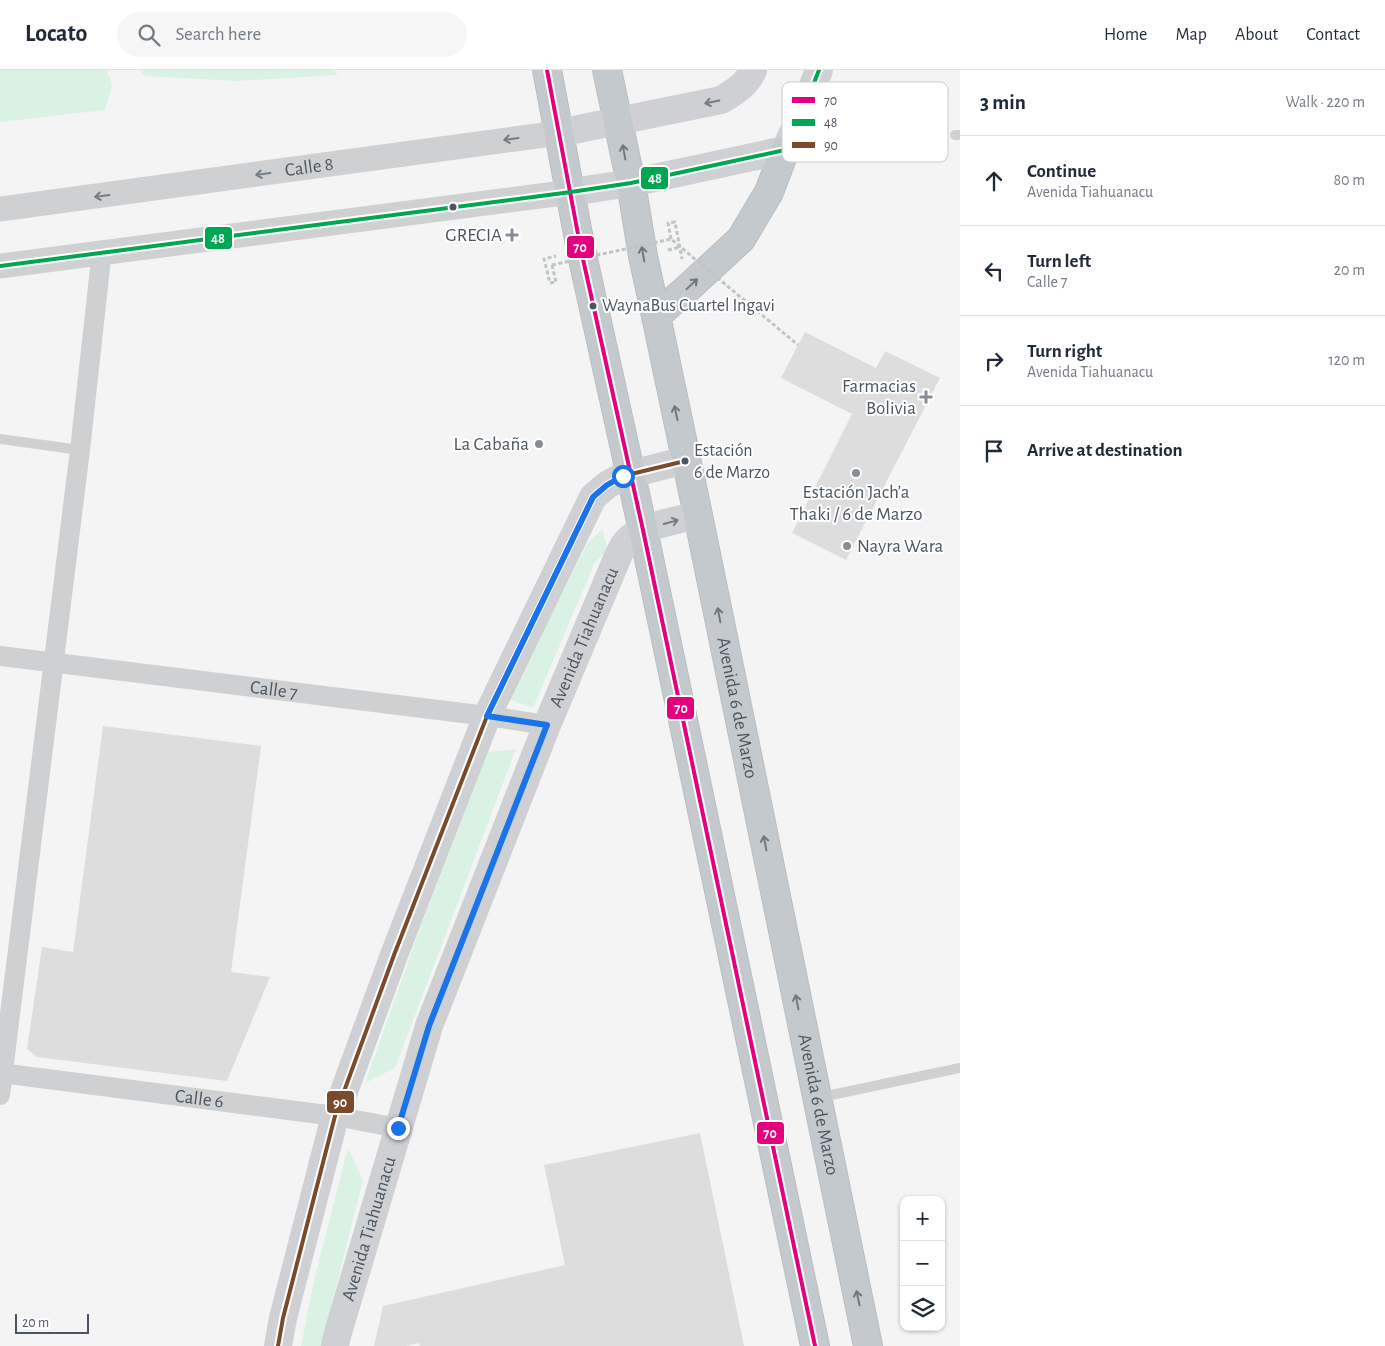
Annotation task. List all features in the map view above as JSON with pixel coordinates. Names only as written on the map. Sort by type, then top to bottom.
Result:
[{"type":"highway","points":[[547,70],[581,250],[643,530],[815,1346]]},
{"type":"highway","name":"Avenida 6 de Marzo","points":[[607,70],[631,182],[643,256],[698,515],[868,1346]]},
{"type":"highway","points":[[656,316],[741,239],[768,192],[782,157]]},
{"type":"main road","points":[[619,121],[721,100],[738,90],[753,70]]},
{"type":"main road","points":[[814,82],[819,70]]},
{"type":"main road","name":"Calle 8","points":[[559,133],[619,121]]},
{"type":"main road","points":[[571,192],[631,182],[782,151]]},
{"type":"main road","points":[[278,1346],[335,1116],[487,716],[593,497],[607,485],[623,476],[686,460]]},
{"type":"main road","name":"Avenida Tiahuanacu","points":[[335,1346],[429,1026],[547,725],[619,554],[627,541],[643,530],[698,515]]},
{"type":"street","name":"Calle 8","points":[[0,209],[559,133]]},
{"type":"street","points":[[0,266],[571,192]]},
{"type":"street","points":[[0,1095],[80,450],[101,259],[100,253]]},
{"type":"street","name":"Calle 7","points":[[0,656],[547,725]]},
{"type":"street","name":"Calle 6","points":[[2,1073],[335,1116],[398,1128]]},
{"type":"lane","points":[[0,439],[80,450]]},
{"type":"lane","points":[[816,1098],[960,1068]]},
{"type":"path","points":[[680,248],[674,222],[668,223],[672,239],[798,345]]},
{"type":"path","points":[[544,259],[550,284],[556,282],[552,265],[672,239]]},
{"type":"green space","points":[[0,70],[107,70],[112,85],[105,110],[0,122]]},
{"type":"green space","points":[[140,70],[334,70],[338,75],[237,81],[145,76]]},
{"type":"green space","points":[[602,529],[608,550],[595,562],[533,708],[509,699],[587,544]]},
{"type":"green space","points":[[516,749],[395,1068],[365,1083],[422,923],[488,752]]},
{"type":"green space","points":[[348,1148],[363,1180],[323,1346],[301,1346],[315,1276]]},
{"type":"building","name":"Estación Jach’a Thaki / 6 de Marzo","points":[[805,332],[876,368],[885,351],[940,378],[846,560],[792,533],[852,414],[781,378]]},
{"type":"building","points":[[103,726],[261,746],[231,972],[270,977],[227,1081],[37,1057],[27,1049],[42,947],[73,952]]},
{"type":"building","points":[[700,1133],[744,1346],[420,1346],[419,1343],[406,1346],[374,1346],[383,1306],[565,1265],[544,1165]]},
{"type":"transit line","name":"70","points":[[547,70],[581,250],[643,530],[815,1346]]},
{"type":"transit line","name":"48","points":[[814,82],[819,70]]},
{"type":"transit line","name":"48","points":[[0,266],[571,192],[631,183],[782,151]]},
{"type":"transit line","name":"90","points":[[278,1346],[283,1318],[335,1116],[394,955],[487,716],[593,497],[607,485],[623,476],[685,461]]},
{"type":"place","name":"GRECIA","points":[[512,235]]},
{"type":"place","name":"WaynaBus Cuartel Ingavi","points":[[593,306]]},
{"type":"place","name":"Farmacias Bolivia","points":[[926,397]]},
{"type":"place","name":"La Cabaña","points":[[539,444]]},
{"type":"place","name":"Estación 6 de Marzo","points":[[685,461]]},
{"type":"place","name":"Estación Jach’a Thaki / 6 de Marzo","points":[[856,473]]},
{"type":"place","name":"Nayra Wara","points":[[847,546]]},
{"type":"route","points":[[398,1128],[429,1026],[547,725],[487,716],[593,497],[607,485],[623,476]]}]
